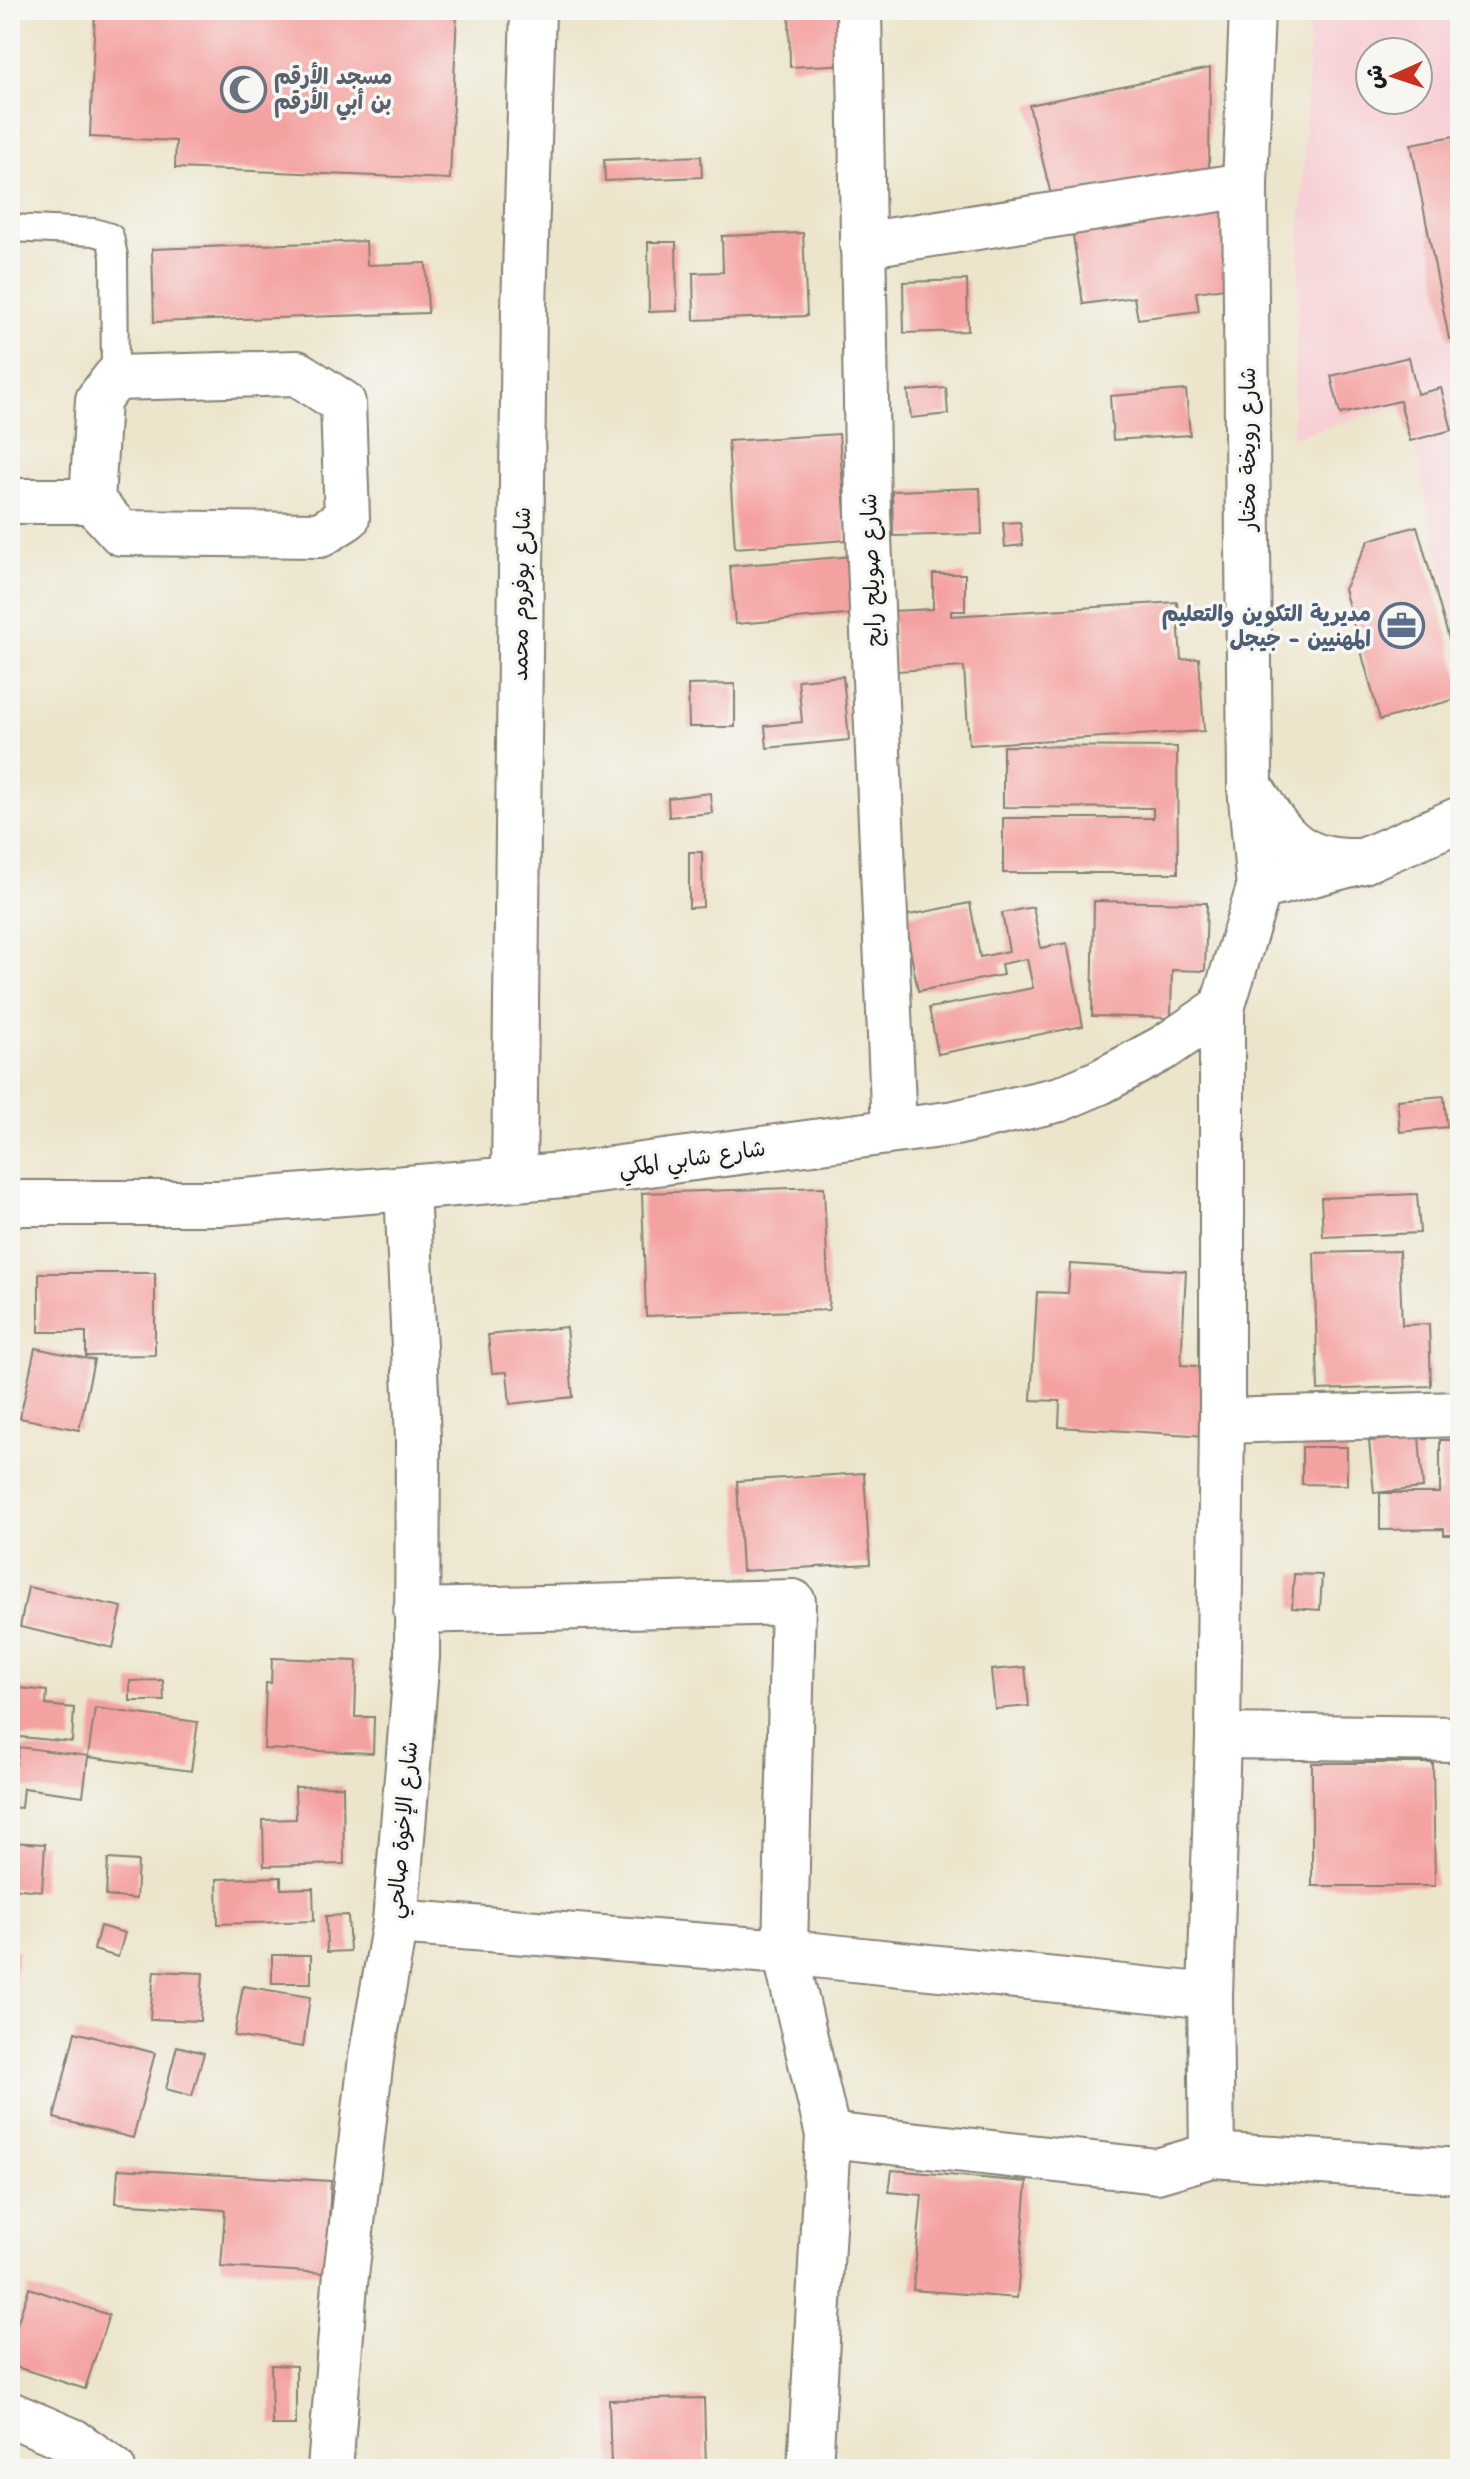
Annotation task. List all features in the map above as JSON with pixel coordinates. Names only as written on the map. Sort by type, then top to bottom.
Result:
[{"type":"street","name":"شارع بوفروم محمد","points":[[514,1179],[524,308],[533,10]]},
{"type":"street","name":"شارع صويلح رابح","points":[[859,10],[868,513],[894,1130]]},
{"type":"street","name":"شارع رويخة مختار","points":[[1252,10],[1245,185],[1250,786],[1259,888]]},
{"type":"street","points":[[862,245],[1245,185]]},
{"type":"street","points":[[297,373],[343,403],[347,518],[320,535],[121,533],[92,501],[98,400],[115,378],[297,373]]},
{"type":"street","points":[[10,501],[92,501]]},
{"type":"street","points":[[1250,786],[1276,826],[1306,854],[1334,862],[1363,861]]},
{"type":"street","points":[[1212,2155],[1210,1996],[1218,1736],[1222,1421],[1222,1008],[1259,888],[1363,861],[1460,819]]},
{"type":"street","name":"شارع شابي المكي","points":[[10,1203],[219,1203],[575,1174],[955,1123],[1060,1099],[1136,1064],[1208,1020],[1222,1008]]},
{"type":"street","name":"شارع الإخوة صالحي","points":[[330,2469],[345,2284],[371,2058],[395,1922],[417,1657],[418,1439],[407,1188]]},
{"type":"street","points":[[1222,1421],[1460,1414]]},
{"type":"street","points":[[416,1611],[793,1602],[785,1952],[828,2135],[810,2469]]},
{"type":"street","points":[[1218,1736],[1460,1739]]},
{"type":"street","points":[[395,1922],[785,1952],[1210,1996]]},
{"type":"street","points":[[828,2135],[1157,2171],[1212,2155],[1460,2171]]},
{"type":"street","points":[[10,2414],[73,2441],[113,2469]]},
{"type":"lane","points":[[10,228],[94,232],[110,237],[114,256],[115,378]]},
{"type":"shaded area","points":[[1310,10],[1460,10],[1460,650],[1405,405],[1292,437]]},
{"type":"building","name":"مسجد الأرقم بن أبي الأرقم","points":[[95,10],[457,10],[450,179],[175,168],[176,141],[90,137]]},
{"type":"building","points":[[789,10],[850,10],[851,64],[790,67]]},
{"type":"building","points":[[1210,68],[1209,174],[1053,203],[1029,105]]},
{"type":"building","points":[[1460,135],[1460,337],[1449,339],[1411,144]]},
{"type":"building","points":[[701,156],[702,177],[605,181],[604,160]]},
{"type":"building","points":[[1227,199],[1239,286],[1196,292],[1199,311],[1138,319],[1134,297],[1083,304],[1071,222]]},
{"type":"building","points":[[803,233],[807,316],[694,320],[693,273],[723,272],[722,236]]},
{"type":"building","points":[[366,241],[367,265],[426,263],[428,313],[154,322],[152,249]]},
{"type":"building","points":[[648,242],[676,242],[677,311],[649,312]]},
{"type":"building","points":[[967,280],[968,331],[904,333],[903,282]]},
{"type":"building","points":[[1409,357],[1417,394],[1441,388],[1452,430],[1410,441],[1400,401],[1340,414],[1331,376]]},
{"type":"building","points":[[946,388],[948,414],[911,418],[908,391]]},
{"type":"building","points":[[1186,390],[1190,435],[1113,440],[1110,396]]},
{"type":"building","points":[[839,434],[847,540],[735,548],[728,441]]},
{"type":"building","points":[[980,488],[982,534],[893,536],[892,491]]},
{"type":"building","points":[[1020,522],[1023,545],[1005,547],[1003,523]]},
{"type":"building","points":[[1417,526],[1460,678],[1460,698],[1380,720],[1344,589],[1369,540]]},
{"type":"building","points":[[853,556],[858,614],[735,624],[730,566]]},
{"type":"building","points":[[933,574],[965,574],[965,611],[951,611],[951,616],[1177,602],[1181,660],[1199,658],[1204,731],[969,745],[964,667],[896,671],[892,611],[933,609]]},
{"type":"building","points":[[843,676],[849,740],[767,748],[765,726],[802,722],[798,680]]},
{"type":"building","points":[[735,684],[735,727],[689,727],[688,685]]},
{"type":"building","points":[[1003,746],[1177,747],[1178,873],[1003,873],[1003,818],[1153,818],[1153,808],[1003,807]]},
{"type":"building","points":[[710,793],[712,813],[669,817],[668,798]]},
{"type":"building","points":[[689,852],[702,852],[703,907],[689,908]]},
{"type":"building","points":[[1094,901],[1207,903],[1205,971],[1172,970],[1171,1018],[1092,1016]]},
{"type":"building","points":[[970,903],[980,957],[1009,951],[1002,913],[1033,907],[1041,948],[1067,943],[1083,1026],[938,1054],[929,1008],[1033,988],[1027,959],[1001,964],[1003,975],[918,991],[904,916]]},
{"type":"building","points":[[1444,1096],[1447,1127],[1400,1132],[1397,1100]]},
{"type":"building","points":[[824,1187],[829,1310],[646,1316],[642,1193]]},
{"type":"building","points":[[1417,1194],[1420,1233],[1323,1237],[1321,1198]]},
{"type":"building","points":[[1399,1251],[1402,1325],[1429,1324],[1431,1386],[1318,1390],[1314,1253]]},
{"type":"building","points":[[1070,1264],[1186,1271],[1181,1365],[1211,1367],[1208,1436],[1059,1427],[1060,1401],[1031,1400],[1037,1292],[1068,1293]]},
{"type":"building","points":[[39,1273],[155,1273],[155,1355],[86,1356],[86,1332],[39,1332]]},
{"type":"building","points":[[566,1327],[573,1397],[510,1404],[507,1372],[492,1373],[488,1335]]},
{"type":"building","points":[[35,1348],[94,1360],[79,1430],[20,1418]]},
{"type":"building","points":[[1419,1436],[1423,1488],[1374,1493],[1369,1441]]},
{"type":"building","points":[[1440,1440],[1460,1440],[1460,1535],[1444,1535],[1444,1529],[1380,1530],[1380,1493],[1440,1493]]},
{"type":"building","points":[[1302,1447],[1347,1447],[1347,1485],[1302,1484]]},
{"type":"building","points":[[864,1473],[870,1564],[742,1571],[737,1481]]},
{"type":"building","points":[[1294,1574],[1322,1575],[1320,1610],[1292,1608]]},
{"type":"building","points":[[28,1587],[122,1607],[113,1648],[20,1627]]},
{"type":"building","points":[[272,1658],[357,1661],[355,1717],[374,1717],[373,1753],[264,1749],[266,1683],[271,1683]]},
{"type":"building","points":[[1025,1667],[1029,1706],[995,1709],[991,1670]]},
{"type":"building","points":[[163,1680],[164,1701],[130,1701],[130,1681]]},
{"type":"building","points":[[10,1687],[47,1691],[46,1705],[74,1708],[72,1742],[10,1736]]},
{"type":"building","points":[[95,1708],[198,1722],[191,1771],[88,1757],[83,1796],[23,1788],[21,1808],[10,1807],[10,1765],[16,1765],[19,1747],[88,1756]]},
{"type":"building","points":[[1312,1763],[1433,1763],[1435,1886],[1312,1886]]},
{"type":"building","points":[[343,1786],[344,1864],[264,1866],[263,1820],[296,1819],[295,1787]]},
{"type":"building","points":[[10,1842],[45,1844],[42,1891],[10,1888]]},
{"type":"building","points":[[108,1859],[138,1861],[136,1899],[106,1896]]},
{"type":"building","points":[[281,1877],[281,1889],[313,1888],[314,1921],[218,1924],[217,1879]]},
{"type":"building","points":[[348,1915],[350,1951],[327,1952],[326,1916]]},
{"type":"building","points":[[100,1926],[125,1933],[118,1957],[94,1950]]},
{"type":"building","points":[[10,1949],[18,1950],[12,1994],[10,1994]]},
{"type":"building","points":[[272,1955],[311,1955],[311,1983],[272,1983]]},
{"type":"building","points":[[154,1971],[203,1973],[200,2021],[150,2019]]},
{"type":"building","points":[[243,1986],[310,1997],[303,2047],[234,2036]]},
{"type":"building","points":[[75,2032],[155,2053],[133,2138],[54,2118]]},
{"type":"building","points":[[177,2046],[204,2053],[192,2096],[166,2089]]},
{"type":"building","points":[[118,2169],[331,2181],[326,2273],[221,2267],[225,2210],[116,2203]]},
{"type":"building","points":[[892,2170],[1027,2182],[1017,2298],[913,2290],[922,2195],[889,2192]]},
{"type":"building","points":[[29,2288],[109,2315],[85,2389],[10,2365],[10,2346]]},
{"type":"building","points":[[271,2365],[296,2366],[296,2425],[272,2425]]},
{"type":"building","points":[[704,2398],[706,2469],[611,2469],[609,2400]]},
{"type":"place","name":"مسجد الأرقم بن أبي الأرقم","points":[[243,89]]},
{"type":"place","name":"مديرية التكوين والتعليم المهنيين - جيجل","points":[[1402,626]]}]
